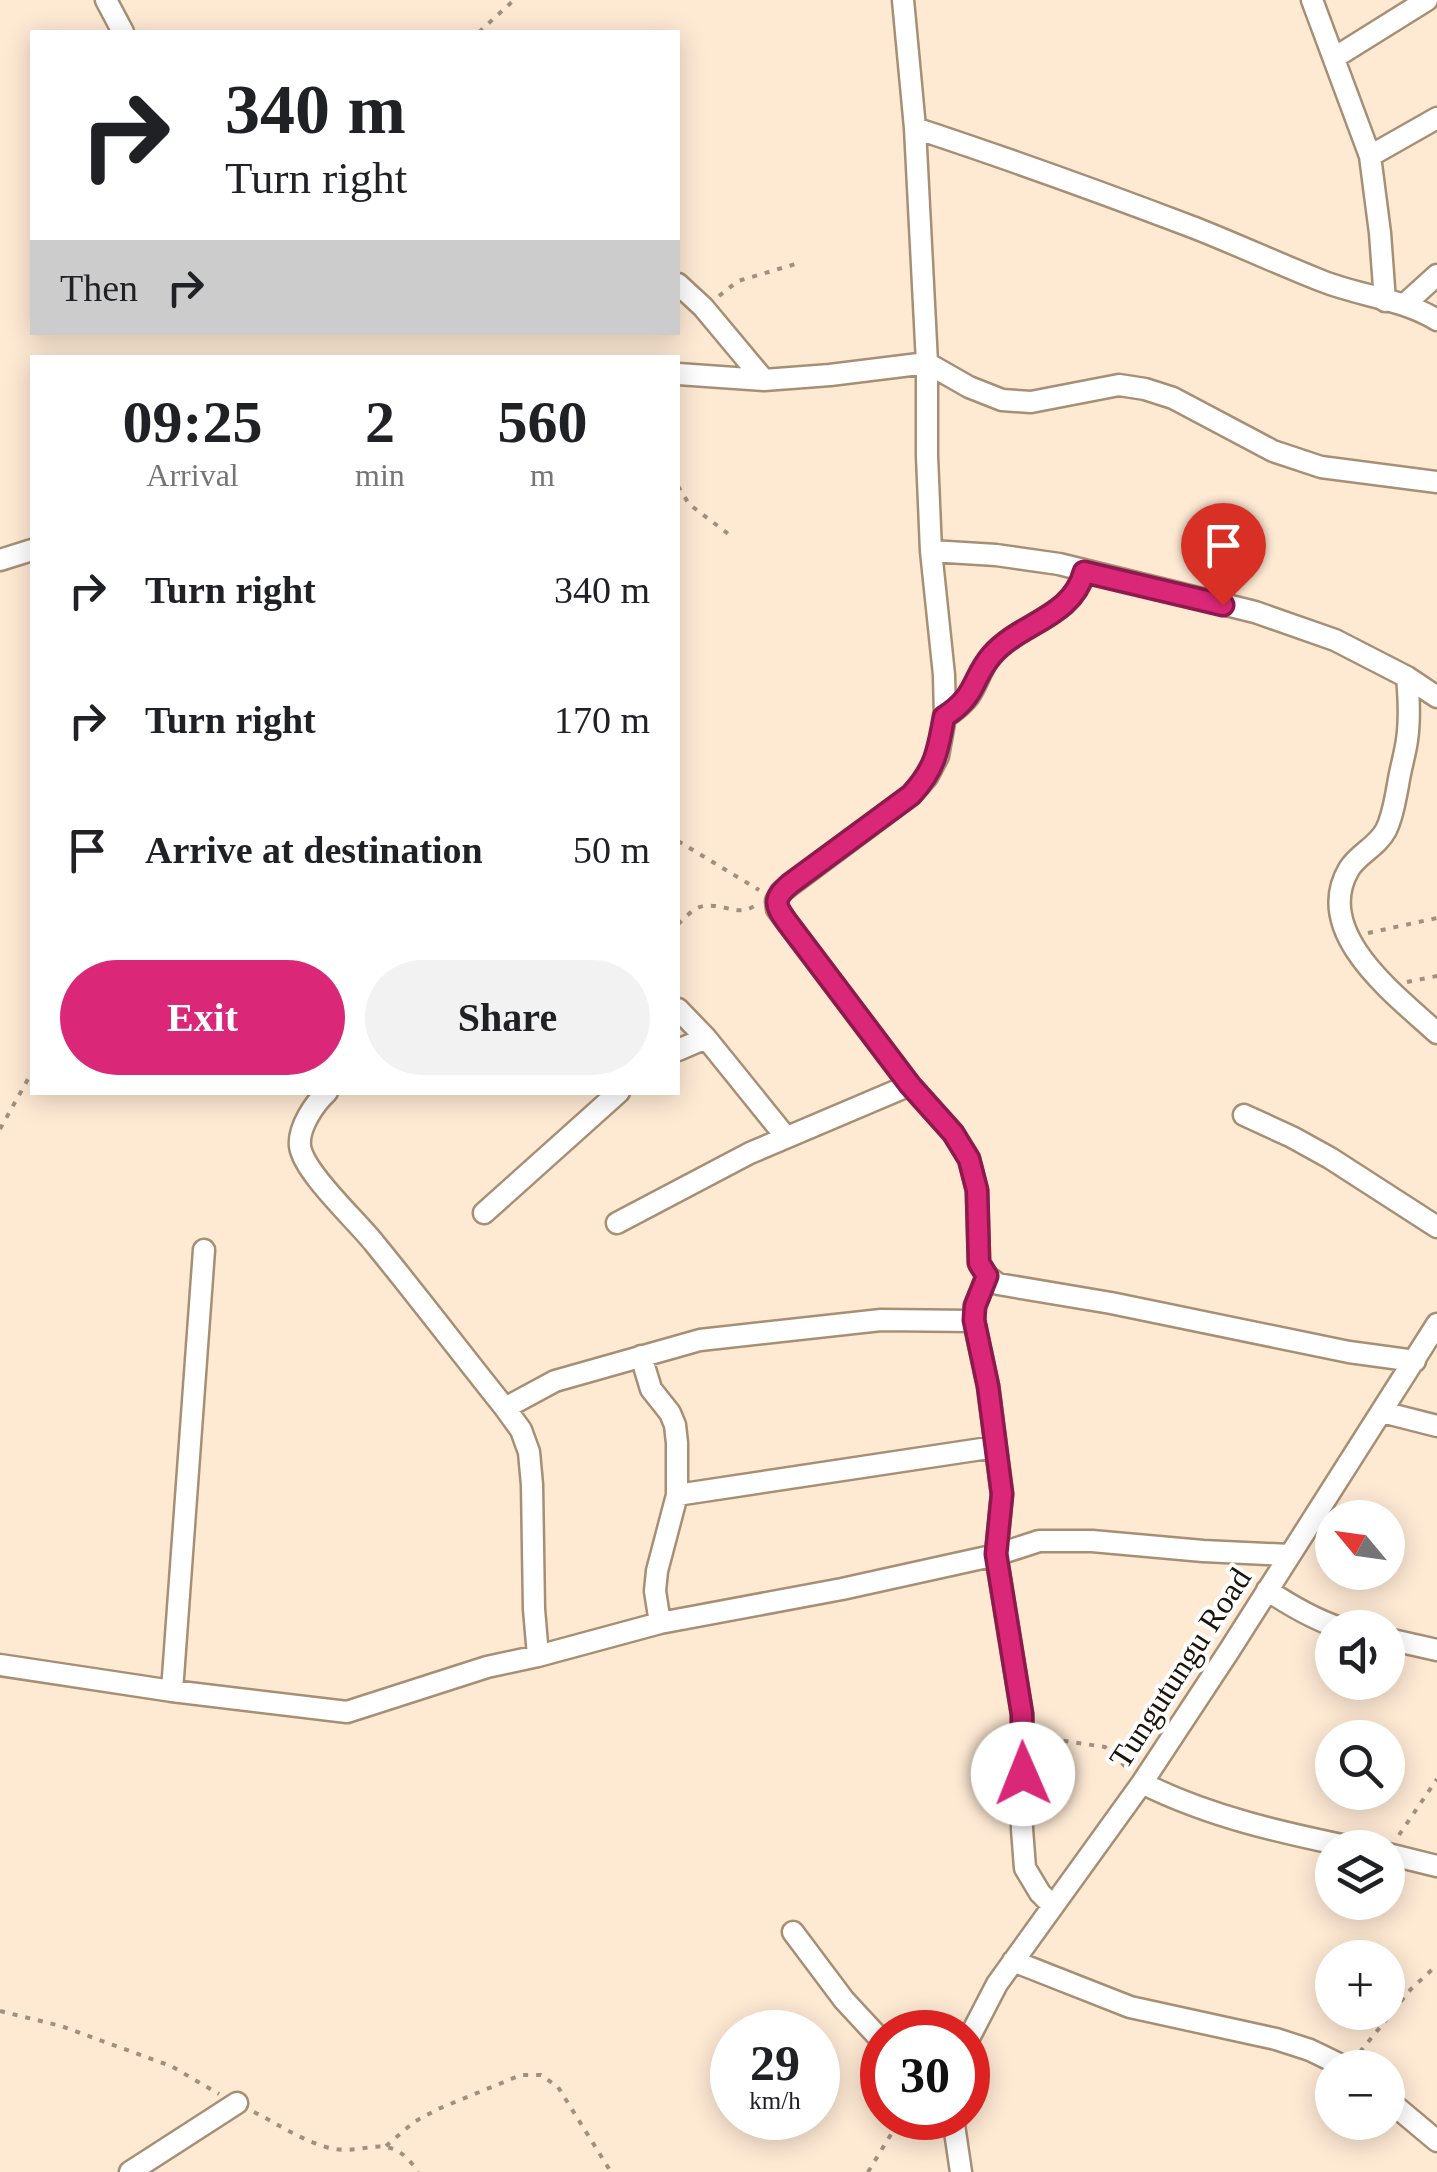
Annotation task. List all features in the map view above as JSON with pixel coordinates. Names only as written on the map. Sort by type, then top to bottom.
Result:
[{"type":"street","points":[[106,0],[122,30]]},
{"type":"street","points":[[903,0],[915,128],[927,362],[931,551],[939,611],[944,717],[938,756],[927,777],[911,795],[790,884],[776,900],[777,908],[910,1085],[953,1133],[969,1159],[977,1190],[979,1263],[998,1284],[1348,1352],[1415,1361]]},
{"type":"street","points":[[1312,0],[1370,156],[1395,302]]},
{"type":"street","points":[[1334,58],[1427,0]]},
{"type":"street","points":[[1370,156],[1437,118]]},
{"type":"street","points":[[915,128],[1192,227],[1357,294],[1395,302],[1437,320]]},
{"type":"street","points":[[1395,302],[1437,275]]},
{"type":"street","points":[[680,286],[764,380]]},
{"type":"street","points":[[680,374],[764,380],[927,362],[969,387],[1002,400],[1031,402],[1119,386],[1145,389],[1173,398],[1273,451],[1321,467],[1437,482]]},
{"type":"street","points":[[0,560],[30,551]]},
{"type":"street","points":[[931,551],[1059,564],[1255,612],[1335,640],[1437,697]]},
{"type":"street","points":[[944,717],[968,698],[990,657],[1004,643],[1070,600],[1084,572]]},
{"type":"street","points":[[1408,678],[1407,740],[1394,808],[1377,843],[1350,866],[1341,888],[1341,918],[1364,963],[1383,986],[1437,1033]]},
{"type":"street","points":[[680,1011],[786,1137]]},
{"type":"street","points":[[680,1049],[706,1038]]},
{"type":"street","points":[[618,1223],[786,1137],[910,1085]]},
{"type":"street","points":[[324,1095],[305,1122],[300,1145],[308,1166],[371,1239],[521,1430],[529,1452],[532,1484],[538,1656]]},
{"type":"street","points":[[484,1212],[616,1095]]},
{"type":"street","points":[[1244,1116],[1330,1158],[1437,1227]]},
{"type":"street","points":[[172,1691],[204,1250]]},
{"type":"street","points":[[987,1276],[975,1306],[974,1320],[988,1386],[1002,1494],[996,1554],[1022,1714],[1025,1868],[1053,1906]]},
{"type":"street","points":[[504,1408],[555,1380],[700,1340],[881,1320],[974,1320]]},
{"type":"street","name":"Tungutungu Road","points":[[981,2010],[1012,1961],[1142,1783],[1437,1324]]},
{"type":"street","points":[[641,1356],[651,1389],[675,1425],[677,1495],[655,1592],[660,1623]]},
{"type":"street","points":[[1382,1412],[1437,1426]]},
{"type":"street","points":[[677,1495],[995,1446]]},
{"type":"street","points":[[0,1666],[347,1712],[487,1667],[660,1623],[842,1589],[1039,1541],[1289,1554]]},
{"type":"street","points":[[1267,1590],[1315,1619]]},
{"type":"street","points":[[1405,1643],[1437,1650]]},
{"type":"street","points":[[1142,1783],[1216,1814],[1315,1839]]},
{"type":"street","points":[[1405,1851],[1437,1866]]},
{"type":"street","points":[[793,1932],[860,2017]]},
{"type":"street","points":[[1012,1961],[1130,2007],[1315,2052]]},
{"type":"street","points":[[130,2172],[237,2104]]},
{"type":"street","points":[[1405,2114],[1437,2141]]},
{"type":"street","points":[[956,2140],[961,2172]]},
{"type":"path","points":[[481,30],[514,0]]},
{"type":"path","points":[[703,308],[738,281],[799,264]]},
{"type":"path","points":[[680,489],[689,504],[731,536]]},
{"type":"path","points":[[680,843],[767,895],[742,912],[708,905],[680,922]]},
{"type":"path","points":[[1349,937],[1437,918]]},
{"type":"path","points":[[0,1129],[30,1076]]},
{"type":"path","points":[[1022,1714],[1052,1739],[1104,1747],[1142,1783]]},
{"type":"path","points":[[1402,1830],[1437,1778]]},
{"type":"path","points":[[1362,2050],[1411,1989],[1437,1965]]},
{"type":"path","points":[[0,2012],[62,2026],[171,2066],[297,2137],[332,2149],[386,2146],[402,2152],[418,2172]]},
{"type":"path","points":[[386,2146],[414,2122],[438,2109],[521,2075],[541,2075],[558,2086],[610,2172]]},
{"type":"path","points":[[868,2172],[888,2140]]},
{"type":"route","points":[[1023,1774],[1022,1714],[996,1554],[1002,1494],[988,1386],[974,1320],[975,1306],[987,1276],[979,1263],[977,1190],[969,1159],[953,1133],[910,1085],[787,922],[776,900],[790,884],[911,795],[938,756],[944,717],[968,698],[990,657],[1004,643],[1070,600],[1084,572],[1223,605]]}]
